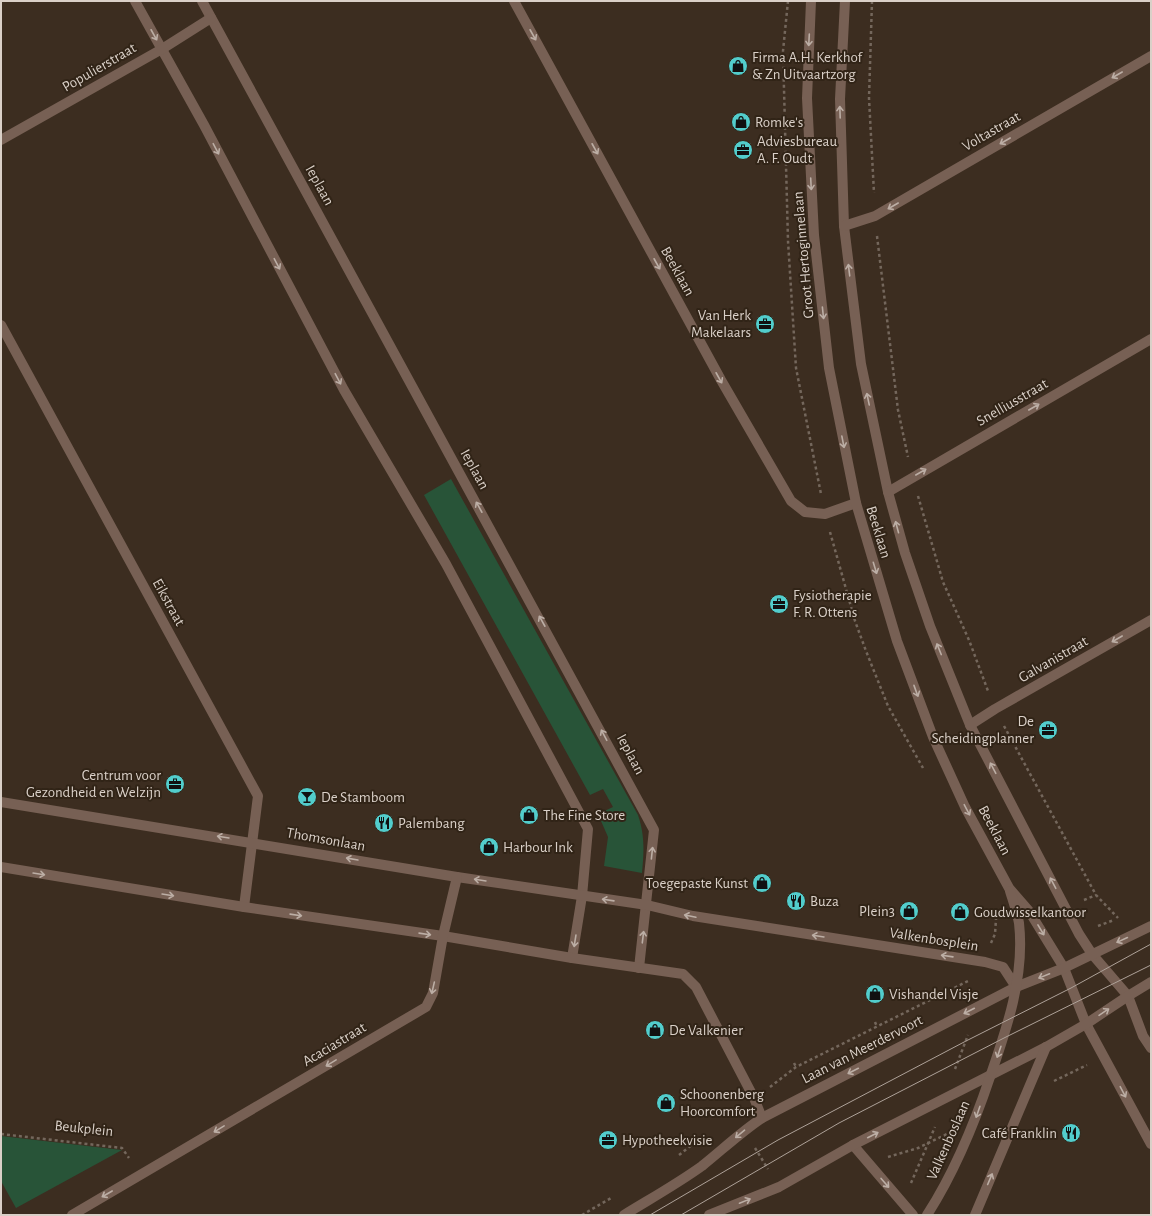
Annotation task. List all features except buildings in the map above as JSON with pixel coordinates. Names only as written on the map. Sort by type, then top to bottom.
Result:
[{"type":"street","points":[[135,1],[204,125],[344,390],[446,564],[588,829],[582,896],[572,958]]},
{"type":"street","name":"Ieplaan","points":[[202,1],[654,830],[647,906],[639,968]]},
{"type":"street","name":"Beeklaan","points":[[514,1],[717,373],[791,501],[805,512],[825,514],[856,504],[897,641],[933,737],[965,807],[1009,888],[1029,911],[1064,968],[1086,1024],[1151,1144]]},
{"type":"street","name":"Groot Hertoginnelaan","points":[[811,1],[807,98],[814,234],[829,368],[845,456],[856,504]]},
{"type":"street","points":[[845,1],[840,99],[844,226],[861,364],[888,492]]},
{"type":"street","name":"Populierstraat","points":[[1,140],[162,49],[212,18]]},
{"type":"street","name":"Voltastraat","points":[[844,226],[875,216],[1151,56]]},
{"type":"street","name":"Eikstraat","points":[[1,325],[258,796],[244,907]]},
{"type":"street","name":"Snelliusstraat","points":[[888,492],[1151,339]]},
{"type":"street","name":"Beeklaan","points":[[888,492],[905,553],[930,626],[970,725],[1079,934],[1092,954],[1128,996],[1143,1036],[1151,1048]]},
{"type":"street","name":"Galvanistraat","points":[[970,725],[995,709],[1151,620]]},
{"type":"street","name":"Thomsonlaan","points":[[1,802],[252,842],[457,877],[647,906]]},
{"type":"street","points":[[1,867],[244,907],[443,936],[572,958],[683,974],[696,987],[754,1098],[762,1118]]},
{"type":"street","name":"Acaciastraat","points":[[141,1175],[426,1007],[433,993],[443,936],[457,877]]},
{"type":"street","points":[[991,1075],[1010,1019],[1016,988],[1019,958],[1019,924],[1009,888]]},
{"type":"street","name":"Valkenbosplein","points":[[647,906],[693,916],[1003,966],[1016,988]]},
{"type":"street","name":"Laan van Meerdervoort","points":[[624,1215],[673,1186],[703,1165],[744,1130],[762,1118],[979,1006],[1016,988],[1064,968],[1151,926]]},
{"type":"street","points":[[709,1215],[779,1187],[853,1145],[1046,1047],[1086,1024],[1151,982]]},
{"type":"street","points":[[975,1215],[1046,1047]]},
{"type":"street","name":"Valkenboslaan","points":[[927,1215],[938,1198],[975,1120],[991,1075]]},
{"type":"street","points":[[853,1145],[913,1215]]},
{"type":"street","points":[[72,1215],[141,1175]]},
{"type":"path","points":[[872,1],[869,98],[875,216],[898,410],[912,477]]},
{"type":"path","name":"Laan van Meerdervoort","points":[[754,1098],[796,1067],[974,978]]},
{"type":"path","points":[[922,1157],[979,1006]]},
{"type":"path","points":[[875,1022],[877,1027]]},
{"type":"path","points":[[794,1063],[796,1067]]},
{"type":"path","name":"Beukplein","points":[[1,1134],[122,1148],[141,1175]]},
{"type":"path","points":[[674,1159],[698,1141]]},
{"type":"path","points":[[754,1147],[769,1170]]},
{"type":"path","points":[[582,1215],[615,1195]]},
{"type":"green space","points":[[451,479],[638,815],[642,830],[643,844],[642,873],[604,866],[608,837],[598,814],[613,807],[603,789],[590,795],[424,495]]},
{"type":"green space","points":[[1,1136],[122,1150],[16,1208],[1,1181]]},
{"type":"tram line","points":[[650,1215],[778,1140],[966,1041],[1071,988],[1151,944]]},
{"type":"tram line","points":[[681,1215],[839,1123],[1004,1038],[1151,965]]},
{"type":"place","name":"Firma A.H. Kerkhof & Zn Uitvaartzorg","points":[[738,66]]},
{"type":"place","name":"Romke's","points":[[741,122]]},
{"type":"place","name":"Adviesbureau A. F. Oudt","points":[[743,150]]},
{"type":"place","name":"Van Herk Makelaars","points":[[765,324]]},
{"type":"place","name":"Fysiotherapie F. R. Ottens","points":[[779,604]]},
{"type":"place","name":"De Scheidingplanner","points":[[1048,730]]},
{"type":"place","name":"Centrum voor Gezondheid en Welzijn","points":[[175,784]]},
{"type":"place","name":"De Stamboom","points":[[307,797]]},
{"type":"place","name":"The Fine Store","points":[[529,815]]},
{"type":"place","name":"Palembang","points":[[384,823]]},
{"type":"place","name":"Harbour Ink","points":[[489,847]]},
{"type":"place","name":"Toegepaste Kunst","points":[[762,883]]},
{"type":"place","name":"Buza","points":[[796,901]]},
{"type":"place","name":"Plein3","points":[[909,911]]},
{"type":"place","name":"Goudwisselkantoor","points":[[960,912]]},
{"type":"place","name":"Vishandel Visje","points":[[875,994]]},
{"type":"place","name":"De Valkenier","points":[[655,1030]]},
{"type":"place","name":"Schoonenberg Hoorcomfort","points":[[666,1103]]},
{"type":"place","name":"Café Franklin","points":[[1071,1133]]},
{"type":"place","name":"Hypotheekvisie","points":[[608,1140]]}]
